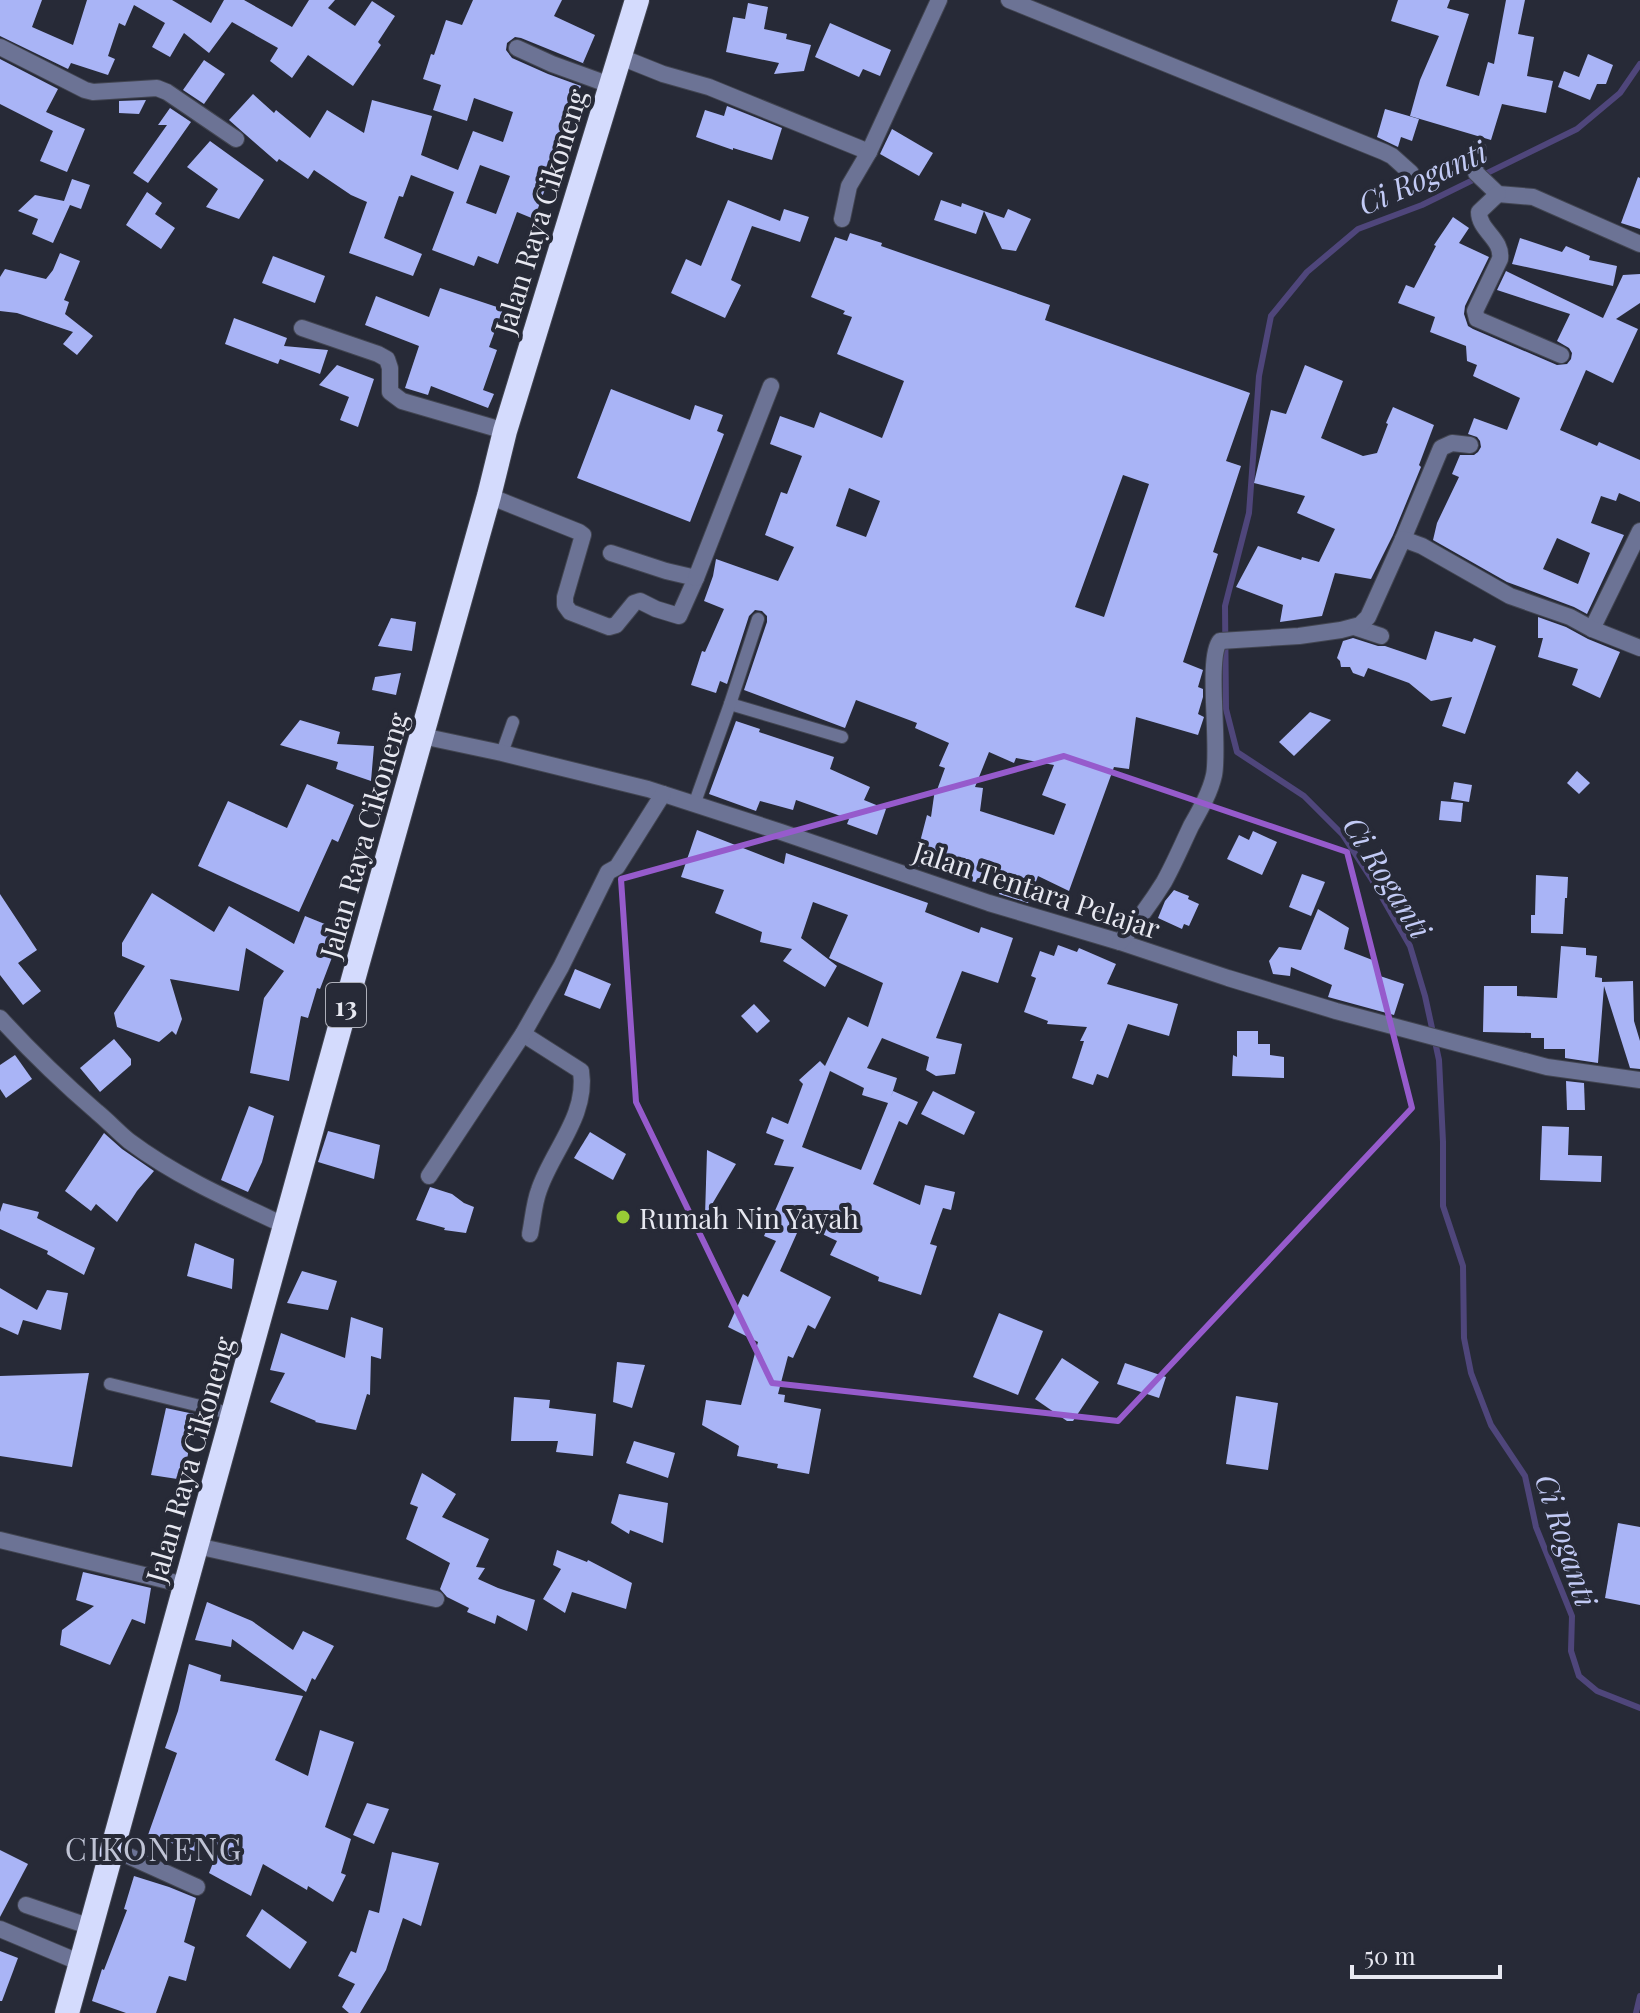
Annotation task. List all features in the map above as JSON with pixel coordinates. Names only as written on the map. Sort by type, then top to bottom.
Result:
[{"type":"highway","name":"Jalan Raya Cikoneng","points":[[67,2013],[505,431],[637,0]]},
{"type":"street","points":[[842,219],[849,186],[869,152],[939,0]]},
{"type":"street","points":[[1009,0],[1384,152],[1411,173]]},
{"type":"street","points":[[0,47],[85,90],[151,87],[167,92],[236,139]]},
{"type":"street","points":[[517,48],[610,85]]},
{"type":"street","points":[[618,56],[663,74],[709,87],[869,152]]},
{"type":"street","points":[[1478,149],[1475,168],[1487,184],[1533,197],[1640,244]]},
{"type":"street","points":[[1487,184],[1479,220],[1501,253],[1475,316],[1561,355]]},
{"type":"street","points":[[302,328],[387,359],[390,392],[402,401],[505,431]]},
{"type":"street","points":[[489,496],[583,535],[565,597],[567,609],[609,627],[616,625],[634,603],[640,601],[679,616],[771,386]]},
{"type":"street","points":[[1120,942],[1163,884],[1213,776],[1215,648],[1228,640],[1299,636],[1354,627],[1365,622],[1441,448],[1452,443],[1470,445]]},
{"type":"street","points":[[1592,629],[1640,531]]},
{"type":"street","points":[[1403,539],[1422,546],[1510,596],[1570,617],[1640,648]]},
{"type":"street","points":[[611,553],[696,578]]},
{"type":"street","points":[[1354,627],[1381,636]]},
{"type":"street","name":"Jalan Tentara Pelajar","points":[[422,736],[663,794],[989,903],[1336,1011],[1547,1067],[1640,1080]]},
{"type":"street","points":[[429,1176],[523,1034],[561,967],[608,872],[617,867],[663,794]]},
{"type":"street","points":[[0,1018],[67,1087],[129,1141],[217,1195],[286,1226]]},
{"type":"street","points":[[523,1034],[581,1071],[583,1081],[579,1106],[539,1189],[530,1234]]},
{"type":"street","points":[[0,1540],[185,1585]]},
{"type":"street","points":[[197,1546],[436,1599]]},
{"type":"street","points":[[113,1849],[197,1887]]},
{"type":"street","points":[[26,1905],[91,1927]]},
{"type":"street","points":[[0,1929],[81,1963]]},
{"type":"lane","points":[[694,805],[758,619]]},
{"type":"lane","points":[[730,704],[842,737]]},
{"type":"lane","points":[[502,753],[513,722]]},
{"type":"lane","points":[[110,1384],[233,1414]]},
{"type":"highlighted area","points":[[1064,756],[1347,852],[1412,1108],[1118,1421],[772,1383],[636,1102],[621,879]]},
{"type":"building","points":[[0,0],[42,0],[32,27],[73,45],[87,0],[172,0],[211,23],[224,0],[244,0],[292,27],[309,0],[335,0],[328,8],[355,26],[372,1],[395,16],[378,42],[381,45],[353,86],[308,55],[292,78],[270,61],[278,48],[232,22],[209,53],[184,33],[170,57],[152,47],[165,23],[134,5],[125,26],[119,23],[108,56],[115,59],[108,75],[71,63],[68,69],[0,36]]},
{"type":"building","points":[[473,0],[562,0],[554,16],[595,35],[585,64],[521,38],[515,37],[507,43],[506,50],[512,58],[581,86],[534,219],[517,212],[498,264],[478,256],[474,266],[432,250],[454,192],[411,175],[403,197],[399,196],[384,238],[422,254],[413,276],[349,253],[367,202],[314,170],[308,179],[279,159],[277,162],[229,120],[253,94],[310,138],[327,110],[364,133],[372,100],[432,116],[421,155],[458,170],[473,131],[503,142],[513,112],[474,98],[467,121],[433,110],[441,85],[423,79],[431,54],[434,55],[446,20],[462,25]],"holes":[[[480,165],[510,176],[496,214],[466,203]]]},
{"type":"building","points":[[1398,0],[1450,0],[1447,8],[1469,14],[1446,86],[1479,96],[1488,62],[1494,64],[1506,0],[1525,0],[1518,34],[1534,37],[1527,76],[1553,81],[1546,113],[1502,104],[1491,140],[1410,116],[1420,80],[1439,36],[1391,21]]},
{"type":"building","points":[[748,3],[768,7],[764,29],[787,34],[786,39],[811,45],[804,71],[774,74],[779,63],[726,52],[733,17],[745,19]]},
{"type":"building","points":[[830,23],[891,50],[880,76],[863,69],[859,77],[815,57]]},
{"type":"building","points":[[1588,54],[1613,65],[1606,84],[1597,84],[1590,100],[1558,87],[1564,71],[1579,77]]},
{"type":"building","points":[[0,59],[58,89],[46,112],[85,129],[67,172],[40,161],[53,131],[0,104]]},
{"type":"building","points":[[204,60],[225,74],[204,104],[183,90]]},
{"type":"building","points":[[146,100],[139,114],[119,113],[119,101]]},
{"type":"building","points":[[727,106],[782,128],[772,160],[696,137],[705,110],[724,116]]},
{"type":"building","points":[[170,108],[191,122],[148,183],[133,173],[167,125],[158,125]]},
{"type":"building","points":[[1385,109],[1419,119],[1412,141],[1401,137],[1398,147],[1377,137]]},
{"type":"building","points":[[892,129],[933,153],[919,176],[880,154]]},
{"type":"building","points":[[210,141],[264,180],[239,219],[206,207],[218,189],[187,167]]},
{"type":"building","points":[[1640,178],[1640,229],[1621,223]]},
{"type":"building","points":[[72,179],[90,185],[81,209],[70,205],[53,243],[32,234],[38,219],[18,211],[35,195],[64,201]]},
{"type":"building","points":[[147,192],[162,203],[155,214],[175,228],[161,249],[126,225]]},
{"type":"building","points":[[728,200],[780,221],[784,209],[809,217],[800,242],[752,226],[731,280],[741,285],[725,318],[671,293],[686,259],[701,266]]},
{"type":"building","points":[[941,200],[984,211],[976,234],[934,220]]},
{"type":"building","points":[[1008,209],[1031,219],[1016,251],[1002,249],[984,211],[1004,218]]},
{"type":"building","points":[[1453,217],[1469,228],[1459,243],[1489,257],[1465,306],[1468,326],[1557,365],[1567,364],[1571,359],[1569,348],[1557,341],[1570,314],[1497,290],[1506,271],[1603,318],[1623,275],[1640,274],[1640,303],[1616,319],[1638,329],[1613,383],[1586,370],[1560,430],[1597,446],[1599,442],[1640,460],[1640,502],[1619,493],[1616,501],[1601,496],[1591,523],[1624,535],[1587,614],[1507,582],[1433,540],[1437,523],[1459,477],[1452,474],[1460,455],[1474,455],[1481,447],[1477,437],[1468,434],[1474,418],[1507,430],[1520,398],[1473,376],[1477,365],[1467,361],[1466,346],[1430,332],[1435,317],[1398,303],[1406,285],[1414,288],[1434,245]],"holes":[[[1557,538],[1590,553],[1578,584],[1543,569]]]},
{"type":"building","points":[[850,233],[882,243],[881,246],[1050,305],[1045,320],[1250,393],[1226,461],[1241,466],[1213,552],[1218,554],[1183,662],[1203,670],[1198,687],[1203,689],[1203,697],[1198,714],[1204,717],[1198,735],[1136,717],[1129,769],[1114,767],[1069,891],[1038,876],[1028,903],[999,894],[1000,889],[914,865],[927,815],[931,817],[935,789],[945,768],[939,766],[949,743],[915,728],[917,723],[856,700],[845,728],[744,690],[767,622],[767,616],[762,611],[755,610],[749,616],[727,684],[720,681],[716,693],[691,685],[702,651],[705,652],[724,609],[704,601],[716,559],[778,581],[794,547],[765,535],[781,492],[787,494],[802,456],[770,444],[780,416],[814,428],[820,412],[882,438],[904,381],[837,354],[852,317],[811,297],[835,237],[847,241]],"holes":[[[1123,475],[1149,484],[1104,617],[1075,607]],[[849,488],[880,501],[866,537],[836,526]],[[989,752],[1014,763],[1016,758],[1054,765],[1042,795],[1066,804],[1054,835],[980,811],[983,788],[975,787]]]},
{"type":"building","points":[[1520,238],[1562,252],[1566,246],[1590,256],[1589,260],[1617,266],[1613,286],[1512,264]]},
{"type":"building","points":[[60,253],[80,261],[64,300],[69,302],[65,314],[93,336],[77,355],[63,344],[73,332],[17,313],[0,311],[0,277],[5,269],[46,279]]},
{"type":"building","points":[[273,256],[325,276],[315,303],[262,283]]},
{"type":"building","points":[[440,288],[503,309],[489,347],[497,350],[483,390],[494,394],[488,408],[431,386],[428,395],[405,388],[419,346],[365,325],[376,296],[429,317]]},
{"type":"building","points":[[234,318],[287,338],[284,346],[328,350],[320,374],[280,359],[278,364],[225,344]]},
{"type":"building","points":[[337,365],[374,379],[358,427],[340,420],[349,397],[319,385]]},
{"type":"building","points":[[1305,365],[1343,381],[1321,438],[1363,456],[1377,453],[1393,407],[1434,425],[1419,465],[1421,467],[1371,579],[1335,573],[1322,616],[1280,622],[1283,605],[1236,587],[1258,546],[1301,560],[1302,557],[1319,562],[1335,529],[1297,513],[1305,496],[1254,483],[1271,410],[1286,414]]},
{"type":"building","points":[[611,389],[690,420],[695,405],[723,415],[717,431],[724,434],[690,522],[577,478]]},
{"type":"building","points":[[1538,617],[1620,652],[1600,698],[1572,685],[1578,669],[1538,657],[1543,638],[1538,638]]},
{"type":"building","points":[[391,618],[416,622],[412,651],[378,646]]},
{"type":"building","points":[[1435,631],[1472,642],[1474,638],[1496,646],[1465,734],[1442,726],[1452,697],[1431,701],[1409,683],[1368,668],[1364,677],[1353,673],[1350,667],[1341,667],[1337,658],[1343,641],[1353,638],[1426,660]]},
{"type":"building","points":[[401,673],[396,695],[372,690],[375,677]]},
{"type":"building","points":[[1310,712],[1331,720],[1294,756],[1279,742]]},
{"type":"building","points":[[300,720],[340,732],[337,744],[374,746],[371,781],[336,769],[338,762],[280,745]]},
{"type":"building","points":[[736,721],[834,757],[830,769],[870,787],[864,800],[886,809],[877,835],[847,824],[849,819],[796,800],[793,810],[760,801],[756,811],[709,794]]},
{"type":"building","points":[[1577,771],[1590,783],[1579,794],[1567,783]]},
{"type":"building","points":[[1454,782],[1472,785],[1469,802],[1451,799]]},
{"type":"building","points":[[307,784],[354,805],[338,842],[332,839],[299,912],[198,866],[228,801],[287,828]]},
{"type":"building","points":[[1441,801],[1463,803],[1461,822],[1439,820]]},
{"type":"building","points":[[697,830],[784,864],[786,853],[928,903],[925,912],[979,933],[981,927],[1013,938],[998,983],[962,971],[936,1038],[962,1044],[955,1074],[936,1076],[926,1070],[929,1057],[882,1038],[867,1068],[897,1078],[891,1097],[893,1091],[918,1102],[907,1125],[899,1121],[873,1184],[920,1205],[925,1185],[955,1192],[951,1210],[943,1208],[930,1244],[937,1246],[921,1295],[878,1281],[879,1277],[830,1255],[837,1241],[801,1224],[780,1271],[831,1297],[815,1329],[808,1325],[793,1358],[788,1356],[778,1394],[785,1395],[784,1402],[821,1409],[809,1474],[737,1456],[739,1446],[702,1425],[706,1400],[741,1405],[758,1342],[728,1327],[743,1294],[748,1297],[776,1241],[764,1236],[794,1167],[774,1165],[784,1140],[766,1133],[772,1117],[788,1124],[803,1084],[799,1080],[820,1061],[825,1066],[848,1017],[868,1027],[883,983],[829,958],[848,915],[813,902],[801,938],[837,966],[825,987],[783,961],[792,949],[760,942],[762,932],[715,913],[724,890],[681,877]],"holes":[[[830,1071],[864,1088],[862,1095],[888,1103],[861,1170],[802,1147]]]},
{"type":"building","points":[[1253,831],[1277,842],[1262,875],[1227,859],[1239,835],[1249,840]]},
{"type":"building","points":[[1302,874],[1325,882],[1311,916],[1289,907]]},
{"type":"building","points":[[1536,875],[1568,877],[1563,934],[1531,933],[1531,915],[1535,915]]},
{"type":"building","points":[[1174,890],[1199,904],[1189,926],[1184,924],[1182,929],[1158,918]]},
{"type":"building","points":[[152,893],[214,932],[229,906],[294,944],[305,916],[342,931],[320,989],[317,988],[308,1018],[301,1016],[289,1081],[250,1073],[264,998],[284,971],[246,948],[239,991],[170,979],[182,1019],[176,1035],[172,1031],[159,1042],[117,1027],[114,1013],[145,966],[122,956],[122,943]]},
{"type":"building","points":[[0,894],[37,950],[18,963],[41,991],[23,1005],[0,975]]},
{"type":"building","points":[[1318,909],[1349,928],[1344,949],[1375,961],[1377,975],[1404,984],[1394,1015],[1328,997],[1332,985],[1291,967],[1290,976],[1273,974],[1269,961],[1279,947],[1301,950]]},
{"type":"building","points":[[1058,945],[1077,952],[1079,948],[1116,964],[1107,984],[1178,1004],[1169,1036],[1128,1024],[1108,1078],[1097,1074],[1093,1085],[1072,1078],[1084,1041],[1080,1041],[1087,1027],[1047,1024],[1048,1021],[1024,1012],[1036,978],[1031,976],[1040,951],[1054,956]]},
{"type":"building","points":[[1561,946],[1586,948],[1586,955],[1597,956],[1595,977],[1602,978],[1602,982],[1633,981],[1640,1069],[1630,1068],[1604,986],[1598,1063],[1565,1058],[1565,1049],[1544,1049],[1544,1038],[1531,1038],[1531,1033],[1483,1032],[1484,986],[1517,986],[1517,996],[1557,998]]},
{"type":"building","points":[[575,969],[611,984],[600,1009],[564,995]]},
{"type":"building","points":[[754,1004],[770,1021],[757,1033],[741,1016]]},
{"type":"building","points":[[1237,1031],[1258,1031],[1258,1044],[1270,1044],[1270,1055],[1284,1057],[1284,1078],[1232,1076],[1233,1055],[1237,1057]]},
{"type":"building","points":[[114,1039],[131,1059],[131,1065],[100,1092],[80,1068]]},
{"type":"building","points":[[15,1055],[32,1079],[6,1098],[0,1089],[0,1065]]},
{"type":"building","points":[[1566,1081],[1584,1083],[1585,1110],[1567,1110]]},
{"type":"building","points":[[933,1091],[975,1112],[964,1135],[921,1114]]},
{"type":"building","points":[[249,1106],[274,1116],[262,1162],[248,1192],[221,1180]]},
{"type":"building","points":[[1542,1126],[1569,1127],[1568,1155],[1602,1156],[1601,1182],[1540,1180]]},
{"type":"building","points":[[328,1131],[380,1145],[374,1179],[318,1162]]},
{"type":"building","points":[[590,1132],[626,1154],[613,1180],[574,1158]]},
{"type":"building","points":[[104,1133],[154,1171],[117,1222],[96,1204],[91,1211],[65,1191]]},
{"type":"building","points":[[707,1150],[736,1164],[705,1216]]},
{"type":"building","points":[[430,1187],[452,1194],[474,1207],[466,1233],[444,1230],[416,1220]]},
{"type":"building","points":[[3,1203],[39,1212],[37,1218],[95,1248],[84,1275],[47,1254],[48,1251],[0,1229]]},
{"type":"building","points":[[195,1243],[234,1259],[232,1289],[187,1276]]},
{"type":"building","points":[[302,1271],[337,1281],[328,1310],[287,1303]]},
{"type":"building","points":[[0,1288],[37,1310],[47,1290],[68,1293],[61,1330],[23,1320],[18,1335],[0,1327]]},
{"type":"building","points":[[999,1313],[1043,1331],[1018,1395],[973,1377]]},
{"type":"building","points":[[351,1317],[383,1328],[381,1359],[371,1356],[370,1395],[367,1394],[356,1430],[315,1422],[270,1402],[285,1373],[270,1370],[281,1333],[345,1358]]},
{"type":"building","points":[[1062,1358],[1099,1382],[1073,1421],[1067,1421],[1035,1399]]},
{"type":"building","points":[[617,1362],[645,1365],[632,1408],[613,1402]]},
{"type":"building","points":[[1125,1363],[1166,1377],[1159,1398],[1117,1384]]},
{"type":"building","points":[[89,1373],[72,1467],[0,1456],[0,1376]]},
{"type":"building","points":[[1236,1396],[1278,1403],[1268,1470],[1226,1464]]},
{"type":"building","points":[[514,1397],[550,1400],[549,1408],[596,1414],[593,1456],[556,1452],[558,1441],[511,1441]]},
{"type":"building","points":[[166,1408],[194,1414],[184,1480],[151,1475]]},
{"type":"building","points":[[634,1441],[675,1453],[668,1478],[626,1463]]},
{"type":"building","points":[[422,1473],[456,1494],[442,1517],[489,1539],[476,1567],[485,1568],[478,1579],[535,1600],[527,1631],[497,1615],[495,1624],[467,1612],[469,1608],[447,1597],[440,1589],[450,1563],[406,1539],[418,1507],[410,1504]]},
{"type":"building","points":[[619,1494],[668,1503],[663,1543],[630,1530],[629,1534],[611,1523]]},
{"type":"building","points":[[1618,1523],[1640,1527],[1640,1605],[1605,1598]]},
{"type":"building","points":[[557,1550],[588,1560],[632,1583],[626,1609],[572,1592],[565,1613],[543,1599],[561,1569],[553,1565]]},
{"type":"building","points":[[83,1572],[151,1588],[145,1624],[132,1619],[110,1665],[60,1645],[62,1630],[94,1606],[76,1600]]},
{"type":"building","points":[[207,1602],[252,1621],[293,1650],[303,1631],[334,1646],[306,1692],[232,1639],[231,1647],[195,1640]]},
{"type":"building","points":[[189,1664],[221,1675],[220,1681],[303,1696],[275,1760],[308,1776],[320,1730],[354,1742],[325,1827],[351,1839],[341,1873],[346,1875],[333,1902],[263,1864],[251,1896],[209,1873],[215,1858],[148,1835],[177,1753],[165,1748]]},
{"type":"building","points":[[367,1803],[389,1809],[374,1844],[353,1835]]},
{"type":"building","points":[[0,1850],[28,1864],[0,1917]]},
{"type":"building","points":[[392,1852],[439,1863],[421,1926],[403,1918],[386,1970],[360,2013],[349,2013],[342,2007],[355,1984],[338,1976],[351,1951],[356,1953],[369,1910],[379,1913]]},
{"type":"building","points":[[134,1876],[196,1898],[184,1942],[195,1947],[186,1981],[169,1976],[156,2013],[126,2013],[92,2001],[127,1910],[124,1909]]},
{"type":"building","points":[[262,1909],[307,1942],[290,1969],[246,1936]]},
{"type":"building","points":[[0,1951],[18,1958],[2,2001],[0,2001]]},
{"type":"waterway","name":"Ci Roganti","points":[[1640,64],[1620,93],[1577,129],[1422,205],[1358,229],[1307,272],[1271,316],[1259,376],[1249,513],[1225,606],[1226,709],[1237,752],[1304,796],[1343,835],[1410,946],[1439,1060],[1443,1206],[1463,1266],[1464,1338],[1471,1373],[1491,1425],[1525,1476],[1536,1527],[1572,1616],[1571,1651],[1579,1676],[1597,1691],[1640,1708]]},
{"type":"waterway","name":"Ci Roganti","points":[[1636,2013],[1640,1996]]},
{"type":"place","name":"Rumah Nin Yayah","points":[[623,1217]]},
{"type":"district","name":"CIKONENG","points":[[154,1847]]}]
